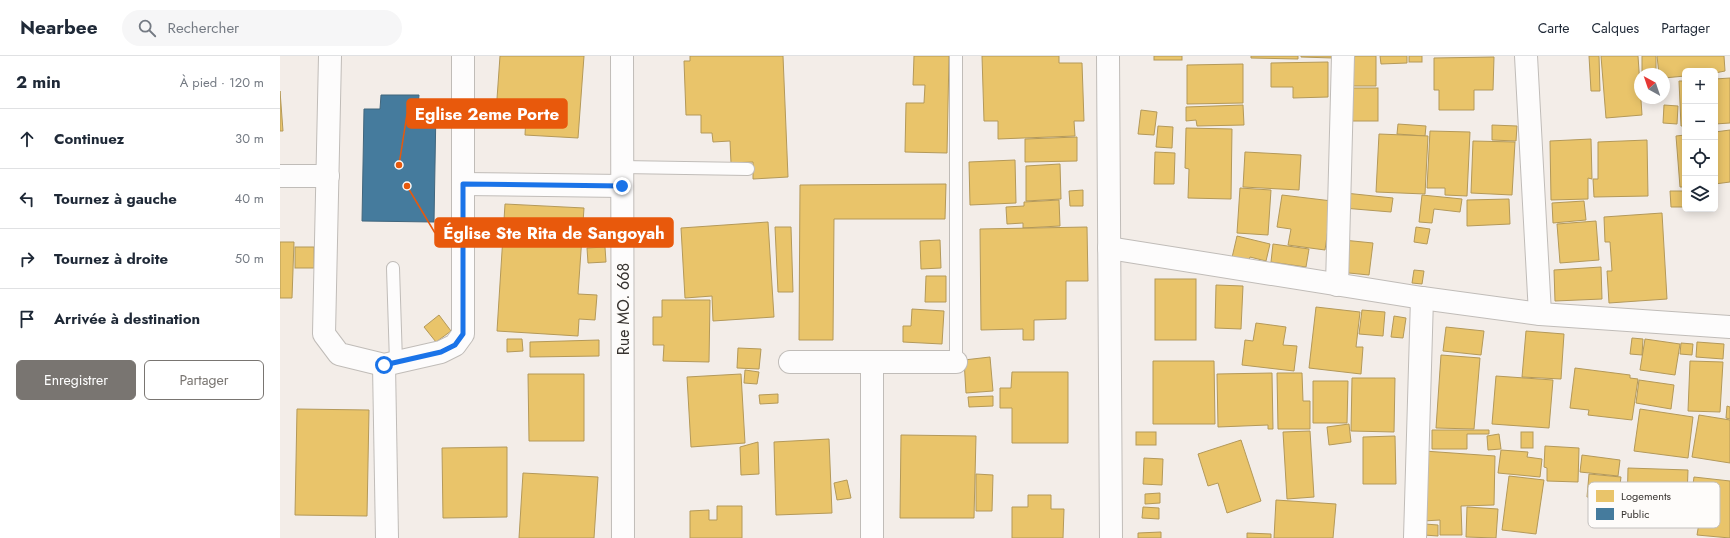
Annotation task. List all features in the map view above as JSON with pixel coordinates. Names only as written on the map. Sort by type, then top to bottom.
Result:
[{"type":"street","points":[[330,56],[324,334],[339,354],[390,364],[441,352],[455,345],[463,334],[463,56]]},
{"type":"street","name":"Rue MO. 668","points":[[622,56],[623,538]]},
{"type":"street","points":[[1108,56],[1111,538]]},
{"type":"street","points":[[1337,285],[1343,56]]},
{"type":"street","points":[[1526,56],[1540,314]]},
{"type":"street","points":[[280,176],[328,176]]},
{"type":"street","points":[[463,184],[622,177]]},
{"type":"street","points":[[1109,248],[1337,285],[1540,314],[1730,327]]},
{"type":"street","points":[[1415,538],[1422,298]]},
{"type":"street","points":[[790,362],[956,362]]},
{"type":"street","points":[[872,363],[872,538]]},
{"type":"street","points":[[386,538],[390,364]]},
{"type":"lane","points":[[956,56],[956,362]]},
{"type":"lane","points":[[622,177],[748,169]]},
{"type":"lane","points":[[390,364],[393,268]]},
{"type":"building: Logements","points":[[500,56],[584,56],[578,138],[525,135],[526,115],[496,113]]},
{"type":"building: Logements","points":[[690,56],[783,56],[788,177],[753,179],[753,162],[731,163],[730,141],[713,142],[712,133],[701,133],[701,115],[686,115],[684,61],[690,61]]},
{"type":"building: Logements","points":[[914,56],[949,56],[947,153],[905,152],[906,103],[924,103],[925,85],[913,85]]},
{"type":"building: Logements","points":[[982,56],[1059,56],[1059,63],[1082,63],[1084,121],[1074,121],[1075,136],[998,139],[998,121],[984,121]]},
{"type":"building: Logements","points":[[1154,56],[1182,56],[1182,60],[1154,60]]},
{"type":"building: Logements","points":[[1251,56],[1298,56],[1298,59],[1251,58]]},
{"type":"building: Logements","points":[[1333,56],[1333,58],[1301,57]]},
{"type":"building: Logements","points":[[1352,56],[1376,56],[1376,86],[1353,86]]},
{"type":"building: Logements","points":[[1380,56],[1407,56],[1407,63],[1381,64]]},
{"type":"building: Logements","points":[[1409,56],[1422,56],[1422,62],[1409,62]]},
{"type":"building: Logements","points":[[1589,56],[1599,56],[1600,91],[1591,91]]},
{"type":"building: Logements","points":[[1601,56],[1638,56],[1639,68],[1634,68],[1634,104],[1641,104],[1642,115],[1606,118]]},
{"type":"building: Logements","points":[[1642,56],[1656,56],[1656,68],[1642,68]]},
{"type":"building: Logements","points":[[1657,56],[1724,56],[1725,71],[1718,72],[1718,68],[1682,68],[1682,76],[1670,77],[1670,68],[1658,68]]},
{"type":"building: Logements","points":[[1494,57],[1493,90],[1474,90],[1474,110],[1439,110],[1439,90],[1434,90],[1434,58]]},
{"type":"building: Logements","points":[[1328,62],[1328,97],[1293,98],[1293,87],[1271,87],[1271,63]]},
{"type":"building: Logements","points":[[1243,64],[1243,103],[1187,104],[1187,65]]},
{"type":"building: Logements","points":[[1730,78],[1730,123],[1718,124],[1718,79]]},
{"type":"building: Logements","points":[[1679,81],[1682,81],[1681,126]]},
{"type":"building: Logements","points":[[1350,88],[1378,88],[1378,121],[1350,121]]},
{"type":"building: Logements","points":[[280,91],[283,131],[280,131]]},
{"type":"building: Logements","points":[[1243,105],[1244,125],[1197,126],[1196,120],[1186,121],[1186,107]]},
{"type":"building: Logements","points":[[1664,105],[1678,106],[1677,124],[1663,123]]},
{"type":"building: Logements","points":[[1141,110],[1157,112],[1154,135],[1138,134]]},
{"type":"building: Logements","points":[[1398,124],[1426,126],[1425,136],[1397,134]]},
{"type":"building: Logements","points":[[1492,125],[1517,126],[1516,141],[1492,140]]},
{"type":"building: Logements","points":[[1158,126],[1173,127],[1172,148],[1156,147]]},
{"type":"building: Logements","points":[[1186,128],[1232,129],[1231,199],[1188,198],[1189,169],[1185,168]]},
{"type":"building: Logements","points":[[1730,130],[1730,182],[1718,184],[1718,140],[1718,132]]},
{"type":"building: Logements","points":[[1430,131],[1470,132],[1467,196],[1445,195],[1445,188],[1427,188]]},
{"type":"building: Logements","points":[[1379,134],[1428,136],[1425,194],[1376,192]]},
{"type":"building: Logements","points":[[1682,135],[1682,187],[1680,187],[1676,136]]},
{"type":"building: Logements","points":[[1077,137],[1077,161],[1025,162],[1025,139]]},
{"type":"building: Logements","points":[[1591,139],[1592,179],[1588,178],[1588,199],[1551,200],[1550,141]]},
{"type":"building: Logements","points":[[1647,140],[1648,196],[1594,197],[1593,179],[1598,179],[1598,142]]},
{"type":"building: Logements","points":[[1473,141],[1515,142],[1512,195],[1471,193]]},
{"type":"building: Logements","points":[[1155,152],[1175,153],[1174,184],[1154,184]]},
{"type":"building: Logements","points":[[1245,152],[1301,155],[1299,190],[1243,187]]},
{"type":"building: Logements","points":[[1015,160],[1016,203],[970,205],[969,162]]},
{"type":"building: Logements","points":[[1060,164],[1061,199],[1026,201],[1026,166]]},
{"type":"building: Logements","points":[[946,184],[945,219],[834,219],[833,340],[799,340],[800,185]]},
{"type":"building: Logements","points":[[1240,188],[1271,190],[1268,235],[1237,233]]},
{"type":"building: Logements","points":[[1083,190],[1083,206],[1070,206],[1069,191]]},
{"type":"building: Logements","points":[[1670,191],[1682,191],[1682,207],[1671,207]]},
{"type":"building: Logements","points":[[1345,193],[1393,198],[1391,212],[1343,208]]},
{"type":"building: Logements","points":[[1282,195],[1332,201],[1325,250],[1288,245],[1291,229],[1277,227]]},
{"type":"building: Logements","points":[[1422,195],[1462,199],[1460,212],[1434,209],[1432,223],[1419,222]]},
{"type":"building: Logements","points":[[1509,199],[1510,224],[1467,226],[1467,200]]},
{"type":"building: Logements","points":[[1059,200],[1060,226],[1023,228],[1023,223],[1007,224],[1006,207],[1024,206],[1024,202]]},
{"type":"building: Logements","points":[[1584,201],[1586,220],[1553,223],[1552,203]]},
{"type":"building: Logements","points":[[505,204],[584,208],[578,294],[597,295],[595,320],[579,319],[578,336],[497,331]]},
{"type":"building: Logements","points":[[1662,213],[1667,299],[1609,303],[1607,271],[1612,271],[1610,242],[1605,242],[1604,217]]},
{"type":"building: Logements","points":[[1596,221],[1599,260],[1560,263],[1557,224]]},
{"type":"building: Logements","points":[[768,222],[774,317],[713,321],[712,296],[685,298],[681,228]]},
{"type":"building: Logements","points":[[775,227],[791,227],[793,292],[778,292]]},
{"type":"building: Logements","points":[[1087,227],[1088,281],[1066,281],[1066,319],[1034,320],[1034,340],[1023,340],[1023,329],[981,330],[980,229]]},
{"type":"building: Logements","points":[[1416,227],[1430,229],[1427,244],[1414,242]]},
{"type":"building: Logements","points":[[1237,236],[1270,244],[1266,261],[1250,257],[1247,266],[1231,262]]},
{"type":"building: Logements","points":[[940,240],[941,268],[921,269],[920,241]]},
{"type":"building: Logements","points":[[1343,240],[1373,243],[1369,275],[1339,272]]},
{"type":"building: Logements","points":[[280,242],[294,242],[292,298],[280,298]]},
{"type":"building: Logements","points":[[1273,244],[1309,249],[1306,267],[1271,262]]},
{"type":"building: Logements","points":[[295,247],[314,247],[314,268],[295,268]]},
{"type":"building: Logements","points":[[605,247],[606,262],[588,263],[587,248]]},
{"type":"building: Logements","points":[[1601,267],[1602,299],[1555,301],[1554,270]]},
{"type":"building: Logements","points":[[1414,270],[1424,271],[1422,284],[1412,283]]},
{"type":"building: Logements","points":[[926,276],[946,276],[946,302],[925,302]]},
{"type":"building: Logements","points":[[1155,279],[1196,279],[1196,340],[1155,340]]},
{"type":"building: Logements","points":[[1216,285],[1243,286],[1241,329],[1215,328]]},
{"type":"building: Logements","points":[[662,300],[710,300],[709,362],[663,361],[664,345],[653,345],[653,317],[662,317]]},
{"type":"building: Logements","points":[[1316,307],[1360,312],[1356,347],[1363,347],[1361,374],[1309,368]]},
{"type":"building: Logements","points":[[912,309],[944,311],[942,344],[903,342],[903,326],[911,326]]},
{"type":"building: Logements","points":[[1362,310],[1385,312],[1383,336],[1359,334]]},
{"type":"building: Logements","points":[[439,315],[451,331],[436,342],[424,327]]},
{"type":"building: Logements","points":[[1394,316],[1406,318],[1403,338],[1391,337]]},
{"type":"building: Logements","points":[[1256,323],[1286,327],[1283,345],[1297,346],[1294,371],[1242,365],[1245,340],[1253,341]]},
{"type":"building: Logements","points":[[1446,327],[1484,331],[1481,355],[1443,351]]},
{"type":"building: Logements","points":[[1526,331],[1564,334],[1561,379],[1522,377]]},
{"type":"building: Logements","points":[[1632,338],[1643,339],[1642,355],[1630,354]]},
{"type":"building: Logements","points":[[507,339],[522,339],[523,351],[507,352]]},
{"type":"building: Logements","points":[[1645,339],[1680,344],[1675,375],[1640,370]]},
{"type":"building: Logements","points":[[599,340],[599,356],[530,357],[530,342]]},
{"type":"building: Logements","points":[[1697,342],[1724,344],[1723,359],[1696,357]]},
{"type":"building: Logements","points":[[1681,343],[1693,344],[1692,355],[1680,354]]},
{"type":"building: Logements","points":[[738,348],[761,349],[759,369],[737,368]]},
{"type":"building: Logements","points":[[1441,355],[1480,358],[1474,429],[1436,428]]},
{"type":"building: Logements","points":[[990,357],[993,391],[966,393],[964,360]]},
{"type":"building: Logements","points":[[1153,361],[1214,361],[1215,424],[1153,424]]},
{"type":"building: Logements","points":[[1690,361],[1723,362],[1720,412],[1688,411]]},
{"type":"building: Logements","points":[[1575,368],[1630,375],[1630,378],[1638,379],[1632,420],[1588,415],[1589,410],[1570,408]]},
{"type":"building: Logements","points":[[745,370],[759,372],[757,384],[744,383]]},
{"type":"building: Logements","points":[[1012,372],[1068,372],[1068,443],[1012,443],[1012,408],[1000,408],[1000,388],[1011,388]]},
{"type":"building: Logements","points":[[1272,373],[1273,429],[1268,429],[1268,425],[1218,427],[1217,374]]},
{"type":"building: Logements","points":[[1277,373],[1302,373],[1303,401],[1310,401],[1310,429],[1278,429]]},
{"type":"building: Logements","points":[[528,374],[584,374],[584,441],[529,441]]},
{"type":"building: Logements","points":[[741,374],[745,443],[691,447],[687,377]]},
{"type":"building: Logements","points":[[1496,376],[1553,380],[1549,428],[1492,424]]},
{"type":"building: Logements","points":[[1352,378],[1395,378],[1394,432],[1351,431]]},
{"type":"building: Logements","points":[[1639,380],[1674,385],[1671,409],[1636,403]]},
{"type":"building: Logements","points":[[1313,381],[1348,381],[1347,423],[1313,423]]},
{"type":"building: Logements","points":[[778,394],[778,403],[760,404],[759,395]]},
{"type":"building: Logements","points":[[993,396],[993,406],[969,407],[968,397]]},
{"type":"building: Logements","points":[[1727,406],[1730,407],[1730,419],[1726,418]]},
{"type":"building: Logements","points":[[297,409],[369,410],[367,516],[295,515]]},
{"type":"building: Logements","points":[[1640,409],[1693,417],[1688,458],[1634,451]]},
{"type":"building: Logements","points":[[1699,415],[1730,420],[1730,463],[1692,457]]},
{"type":"building: Logements","points":[[1349,424],[1351,442],[1329,445],[1327,427]]},
{"type":"building: Logements","points":[[1432,430],[1489,430],[1489,434],[1467,434],[1467,449],[1432,449]]},
{"type":"building: Logements","points":[[1310,431],[1314,497],[1287,499],[1283,432]]},
{"type":"building: Logements","points":[[1136,432],[1156,432],[1156,445],[1136,445]]},
{"type":"building: Logements","points":[[1521,432],[1533,432],[1533,448],[1521,448]]},
{"type":"building: Logements","points":[[1499,434],[1501,449],[1488,450],[1487,436]]},
{"type":"building: Logements","points":[[901,435],[976,436],[974,518],[900,518]]},
{"type":"building: Logements","points":[[1395,436],[1396,484],[1363,484],[1363,437]]},
{"type":"building: Logements","points":[[829,439],[832,513],[776,515],[774,442]]},
{"type":"building: Logements","points":[[1241,440],[1261,501],[1227,513],[1218,483],[1208,486],[1198,454]]},
{"type":"building: Logements","points":[[758,442],[759,474],[741,475],[740,447]]},
{"type":"building: Logements","points":[[1545,446],[1579,448],[1578,482],[1547,481],[1547,468],[1544,467]]},
{"type":"building: Logements","points":[[507,447],[507,517],[443,518],[442,448]]},
{"type":"building: Logements","points":[[1501,450],[1528,452],[1527,457],[1542,459],[1540,477],[1498,473]]},
{"type":"building: Logements","points":[[1424,451],[1495,456],[1494,505],[1461,506],[1462,535],[1440,535],[1440,520],[1423,521]]},
{"type":"building: Logements","points":[[1582,455],[1620,460],[1618,476],[1580,472]]},
{"type":"building: Logements","points":[[1144,458],[1163,459],[1162,485],[1143,484]]},
{"type":"building: Logements","points":[[1628,468],[1688,470],[1688,482],[1628,482]]},
{"type":"building: Logements","points":[[523,473],[598,477],[594,538],[519,538]]},
{"type":"building: Logements","points":[[976,474],[993,475],[992,511],[976,511]]},
{"type":"building: Logements","points":[[1589,474],[1621,477],[1620,482],[1588,482]]},
{"type":"building: Logements","points":[[1509,476],[1544,480],[1536,534],[1502,530]]},
{"type":"building: Logements","points":[[1694,477],[1730,481],[1730,538],[1697,535],[1698,528],[1720,528],[1720,482],[1693,482]]},
{"type":"building: Logements","points":[[847,480],[851,498],[837,500],[834,483]]},
{"type":"building: Logements","points":[[1160,493],[1160,503],[1145,504],[1145,494]]},
{"type":"building: Logements","points":[[1028,495],[1051,495],[1051,509],[1064,509],[1063,538],[1012,538],[1012,507],[1028,507]]},
{"type":"building: Logements","points":[[1276,500],[1336,504],[1333,538],[1274,538]]},
{"type":"building: Logements","points":[[717,506],[742,506],[742,538],[690,538],[690,511],[709,510],[709,520],[717,520]]},
{"type":"building: Logements","points":[[1143,507],[1159,508],[1159,519],[1142,518]]},
{"type":"building: Logements","points":[[1467,507],[1498,509],[1496,538],[1466,537]]},
{"type":"building: Logements","points":[[1425,524],[1438,525],[1438,536],[1424,535]]},
{"type":"building: Logements","points":[[1161,532],[1161,538],[1138,538],[1138,533]]},
{"type":"building: Logements","points":[[1247,533],[1271,534],[1271,538],[1247,538]]},
{"type":"building: Public","points":[[381,95],[419,95],[418,106],[436,107],[434,222],[362,221],[364,109],[380,109]]},
{"type":"place","name":"Eglise 2eme Porte","points":[[399,165]]},
{"type":"place","name":"Église Ste Rita de Sangoyah","points":[[407,186]]},
{"type":"route","points":[[384,365],[441,352],[455,345],[463,334],[463,184],[622,186]]}]
